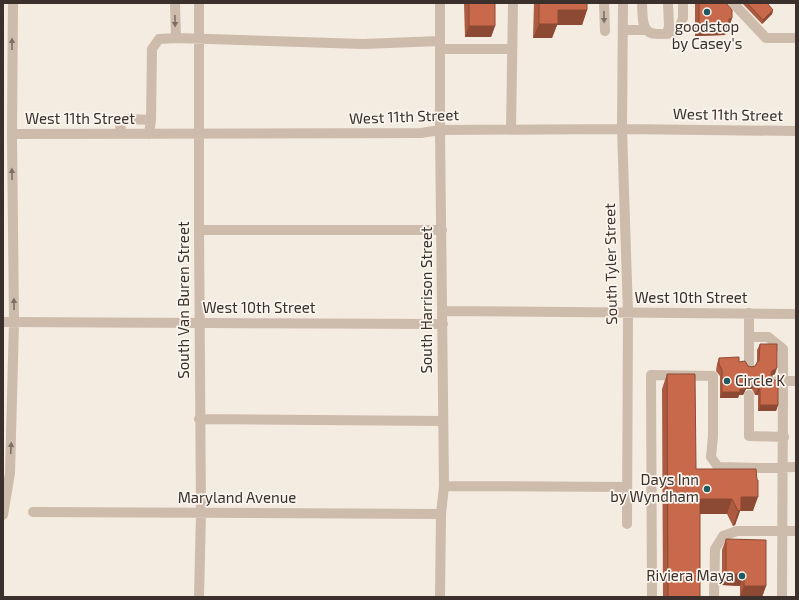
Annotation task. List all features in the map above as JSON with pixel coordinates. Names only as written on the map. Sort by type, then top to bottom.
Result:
[{"type":"street","points":[[3,515],[10,473],[14,322],[12,134],[13,3]]},
{"type":"street","points":[[175,3],[176,38]]},
{"type":"street","name":"South Van Buren Street","points":[[199,3],[199,322],[201,513],[199,597]]},
{"type":"street","name":"South Harrison Street","points":[[440,3],[444,486],[441,514],[440,597]]},
{"type":"street","points":[[511,130],[513,3]]},
{"type":"street","points":[[604,3],[605,31]]},
{"type":"street","name":"South Tyler Street","points":[[623,3],[622,129],[628,312],[627,524]]},
{"type":"street","points":[[642,3],[643,24],[652,34],[667,34],[678,31],[683,18],[683,3]]},
{"type":"street","points":[[667,34],[669,26],[668,3]]},
{"type":"street","points":[[733,3],[766,38],[796,38]]},
{"type":"street","points":[[623,30],[647,30]]},
{"type":"street","points":[[149,134],[151,120],[152,49],[159,39],[176,38],[440,45],[512,49]]},
{"type":"street","points":[[121,134],[120,122],[128,119],[151,120]]},
{"type":"street","name":"West 11th Street","points":[[12,134],[421,133],[440,130],[622,129],[796,131]]},
{"type":"street","points":[[199,230],[442,230]]},
{"type":"street","name":"West 10th Street","points":[[443,311],[796,314]]},
{"type":"street","points":[[749,313],[749,337],[752,363]]},
{"type":"street","name":"West 10th Street","points":[[3,322],[443,324]]},
{"type":"street","points":[[749,337],[768,337],[783,349],[779,361],[780,402],[784,437],[782,597]]},
{"type":"street","points":[[652,597],[651,375],[713,376],[713,436],[711,458],[718,467],[796,467]]},
{"type":"street","points":[[779,381],[796,381]]},
{"type":"street","points":[[752,400],[749,436],[784,437]]},
{"type":"street","points":[[200,419],[443,421]]},
{"type":"street","points":[[444,486],[627,487]]},
{"type":"street","name":"Maryland Avenue","points":[[33,512],[441,514]]},
{"type":"street","points":[[714,597],[715,549],[723,536],[737,532],[796,531]]},
{"type":"building","points":[[469,3],[495,3],[495,26],[469,26]]},
{"type":"building","points":[[539,3],[587,3],[587,10],[558,10],[558,24],[539,24]]},
{"type":"building","points":[[699,3],[726,3],[732,10],[732,18],[729,19],[729,24],[699,25]]},
{"type":"building","name":"goodstop by Casey's","points":[[747,3],[767,3],[773,10],[763,20]]},
{"type":"building","name":"Circle K","points":[[760,344],[777,344],[777,368],[772,371],[771,375],[774,380],[778,381],[778,405],[760,405],[760,389],[758,389],[754,383],[748,383],[745,389],[740,389],[740,392],[722,392],[722,370],[719,364],[719,358],[739,357],[739,362],[745,361],[748,366],[755,366],[759,361]]},
{"type":"building","name":"Days Inn by Wyndham","points":[[667,374],[695,374],[696,469],[756,469],[758,480],[758,497],[741,497],[741,510],[738,511],[732,499],[700,499],[700,597],[668,597]]},
{"type":"building","name":"Riviera Maya","points":[[726,539],[766,540],[766,586],[744,586],[744,574],[726,574]]},
{"type":"place","name":"goodstop by Casey's","points":[[707,12]]},
{"type":"place","name":"Circle K","points":[[727,381]]},
{"type":"place","name":"Days Inn by Wyndham","points":[[707,489]]},
{"type":"place","name":"Riviera Maya","points":[[742,576]]}]
